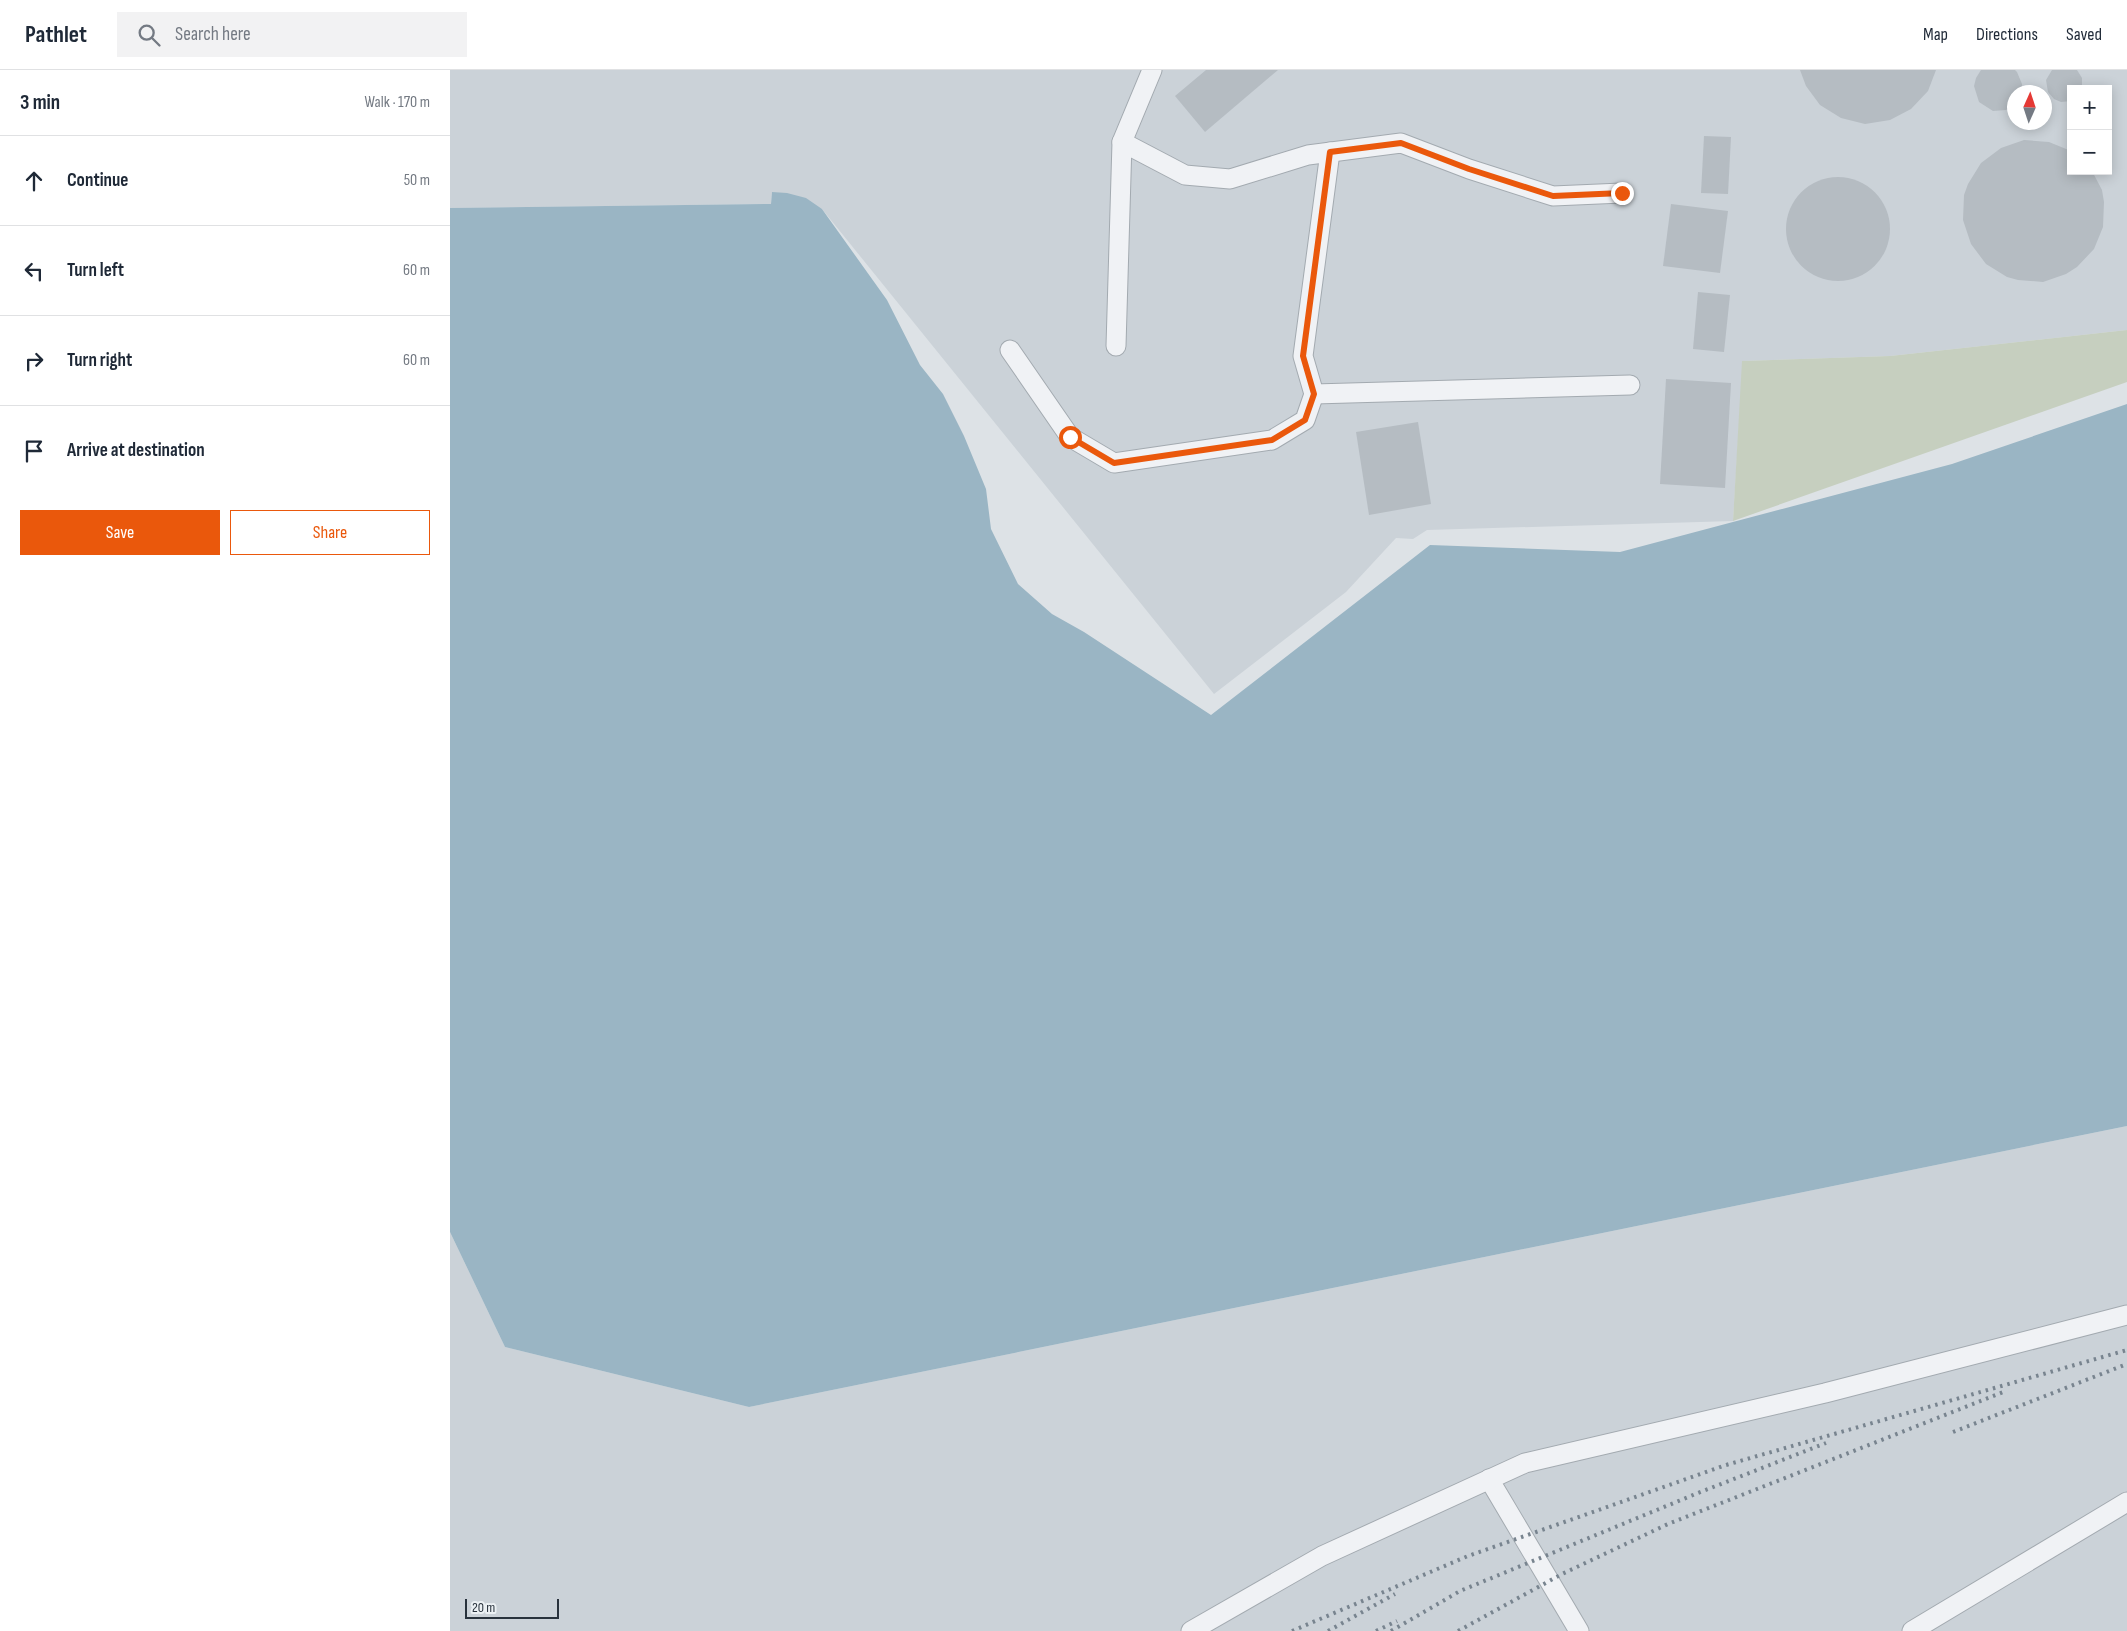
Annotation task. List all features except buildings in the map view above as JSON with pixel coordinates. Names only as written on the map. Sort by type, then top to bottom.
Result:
[{"type":"lane","points":[[1116,346],[1122,142],[1152,70]]},
{"type":"lane","points":[[1122,142],[1185,175],[1230,179],[1308,155],[1401,143],[1469,169],[1553,196],[1622,193]]},
{"type":"lane","points":[[1010,350],[1070,437],[1114,463],[1272,440],[1305,420],[1314,394],[1303,356],[1330,152]]},
{"type":"lane","points":[[1314,394],[1630,384]]},
{"type":"lane","points":[[1191,1631],[1322,1556],[1525,1463],[1825,1393],[2127,1315]]},
{"type":"lane","points":[[1490,1479],[1579,1631]]},
{"type":"lane","points":[[1912,1631],[2127,1502]]},
{"type":"shaded area","points":[[450,70],[2127,70],[2127,330],[1890,356],[1743,361],[1733,521],[1427,530],[1413,539],[1396,538],[1346,592],[1214,694],[822,209],[772,192],[771,204],[450,208]]},
{"type":"shaded area","points":[[2127,1126],[2127,1631],[450,1631],[450,1232],[505,1347],[749,1407]]},
{"type":"green space","points":[[2127,330],[2127,382],[1733,521],[1742,361],[1890,356]]},
{"type":"water","points":[[772,192],[787,193],[806,198],[822,209],[887,300],[920,365],[943,394],[964,436],[986,489],[991,529],[1018,584],[1052,614],[1084,632],[1211,715],[1430,545],[1620,552],[1952,464],[2127,404],[2127,1126],[749,1407],[505,1347],[450,1232],[450,208],[771,204]]},
{"type":"railway","points":[[1292,1631],[1468,1556],[1726,1465],[2127,1350]]},
{"type":"railway","points":[[1953,1432],[2127,1364]]},
{"type":"railway","points":[[1458,1631],[1562,1574],[1668,1524],[2006,1391]]},
{"type":"railway","points":[[1391,1631],[1460,1591],[1698,1493],[1826,1443]]},
{"type":"railway","points":[[1328,1631],[1395,1594]]},
{"type":"railway","points":[[1376,1631],[1397,1621]]},
{"type":"route","points":[[1070,437],[1114,463],[1272,440],[1305,420],[1314,394],[1303,356],[1330,152],[1401,143],[1469,169],[1553,196],[1622,193]]}]
